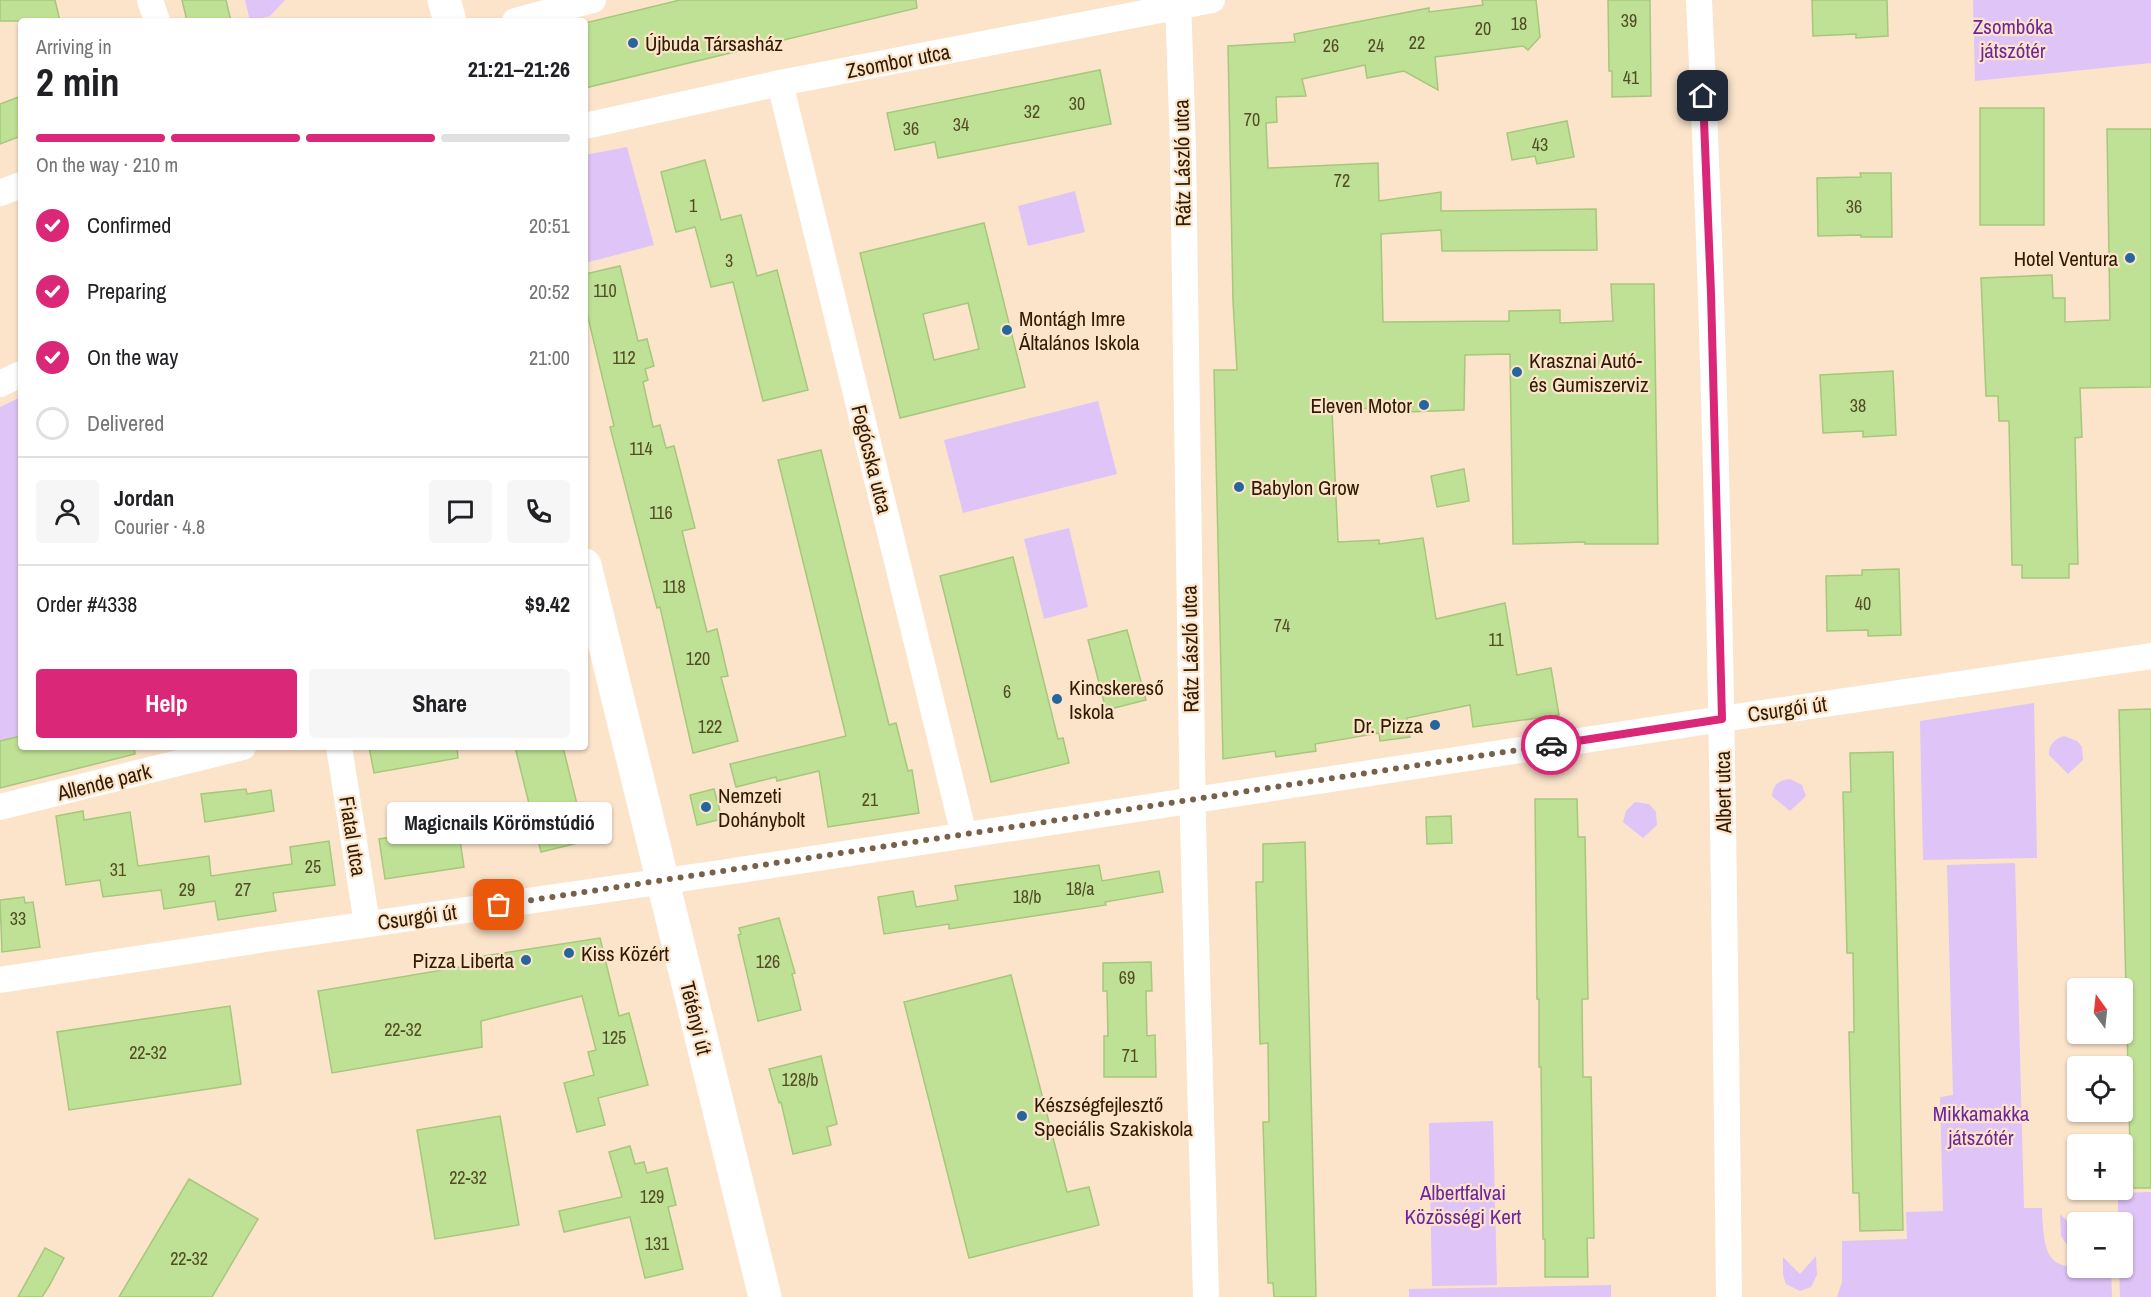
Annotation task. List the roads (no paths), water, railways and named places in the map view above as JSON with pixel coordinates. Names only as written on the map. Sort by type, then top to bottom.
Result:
[{"type":"street","points":[[150,0],[156,18]]},
{"type":"street","points":[[444,0],[449,18]]},
{"type":"street","points":[[526,18],[593,0]]},
{"type":"street","name":"Zsombor utca","points":[[588,125],[780,83],[1178,3],[1212,0]]},
{"type":"street","name":"Albert utca","points":[[1699,0],[1708,181],[1722,719],[1729,1297]]},
{"type":"street","name":"Rátz László utca","points":[[1178,3],[1183,160],[1193,801],[1206,1297]]},
{"type":"street","name":"Fogócska utca","points":[[780,83],[964,835]]},
{"type":"street","points":[[0,193],[18,186]]},
{"type":"street","points":[[0,384],[18,375]]},
{"type":"street","name":"Tétényi út","points":[[588,577],[765,1297]]},
{"type":"street","name":"Csurgói út","points":[[0,981],[2151,656]]},
{"type":"street","name":"Allende park","points":[[0,807],[231,750]]},
{"type":"street","name":"Fiatal utca","points":[[339,750],[367,924]]},
{"type":"place","name":"Újbuda Társasház","points":[[633,43]]},
{"type":"place","name":"Hotel Ventura","points":[[2130,258]]},
{"type":"place","name":"Montágh Imre Általános Iskola","points":[[1007,330]]},
{"type":"place","name":"Krasznai Autó- és Gumiszerviz","points":[[1517,372]]},
{"type":"place","name":"Eleven Motor","points":[[1424,405]]},
{"type":"place","name":"Babylon Grow","points":[[1239,487]]},
{"type":"place","name":"Kincskereső Iskola","points":[[1057,699]]},
{"type":"place","name":"Dr. Pizza","points":[[1435,725]]},
{"type":"place","name":"Nemzeti Dohánybolt","points":[[706,807]]},
{"type":"place","name":"Magicnails Körömstúdió","points":[[499,905]]},
{"type":"place","name":"Kiss Közért","points":[[569,953]]},
{"type":"place","name":"Pizza Liberta","points":[[526,960]]},
{"type":"place","name":"Készségfejlesztő Speciális Szakiskola","points":[[1022,1116]]},
{"type":"park label","name":"Zsombóka játszótér","points":[[2013,38]]},
{"type":"park label","name":"Mikkamakka játszótér","points":[[1981,1125]]},
{"type":"park label","name":"Albertfalvai Közösségi Kert","points":[[1463,1204]]}]
